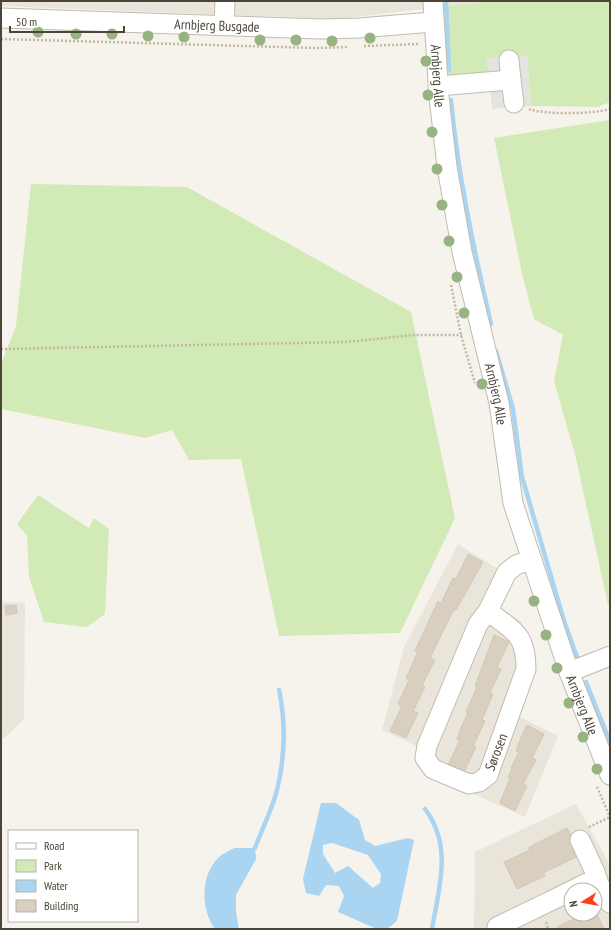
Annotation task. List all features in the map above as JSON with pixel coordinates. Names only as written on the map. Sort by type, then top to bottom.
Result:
[{"type":"street","points":[[224,25],[225,1]]},
{"type":"street","name":"Arnbjerg Alle","points":[[433,1],[433,22],[438,86],[447,168],[462,252],[499,403],[513,503],[569,672],[610,775]]},
{"type":"street","name":"Arnbjerg Busgade","points":[[1,18],[359,28],[433,22]]},
{"type":"street","points":[[509,60],[514,103]]},
{"type":"street","points":[[438,86],[511,80]]},
{"type":"street","name":"Sørosen","points":[[488,610],[520,636],[526,652],[526,669],[488,775],[479,782],[469,784],[433,769],[426,758],[427,746],[475,632],[507,572],[516,565],[531,560]]},
{"type":"street","points":[[569,672],[610,656]]},
{"type":"street","points":[[580,840],[598,882]]},
{"type":"street","points":[[603,891],[610,903]]},
{"type":"street","points":[[498,927],[563,895]]},
{"type":"path","points":[[1,39],[316,48],[353,47]]},
{"type":"path","points":[[361,46],[418,44]]},
{"type":"path","points":[[514,103],[534,111],[578,113],[600,112],[610,109]]},
{"type":"path","points":[[3,349],[347,342],[413,335],[461,335],[482,338]]},
{"type":"path","points":[[604,820],[610,817]]},
{"type":"shaded area","points":[[1,1],[494,1],[336,19],[1,6]]},
{"type":"shaded area","points":[[527,55],[531,106],[492,109],[487,58]]},
{"type":"shaded area","points":[[458,544],[511,577],[496,607],[520,620],[532,640],[535,665],[518,716],[558,736],[525,817],[421,770],[416,746],[382,730],[404,647]]},
{"type":"shaded area","points":[[1,602],[25,603],[24,719],[1,741]]},
{"type":"shaded area","points":[[576,804],[610,865],[610,929],[474,929],[475,852]]},
{"type":"green space","points":[[494,1],[610,1],[610,102],[598,107],[531,106],[527,56],[487,59],[489,74],[453,78],[445,72],[441,7]]},
{"type":"green space","points":[[610,120],[610,605],[608,605],[576,458],[554,381],[563,335],[534,319],[523,278],[494,138]]},
{"type":"green space","points":[[31,184],[187,187],[411,312],[455,518],[400,633],[279,636],[241,459],[189,460],[172,430],[145,438],[1,409],[1,364],[16,326]]},
{"type":"green space","points":[[38,495],[89,528],[94,518],[109,529],[105,614],[87,627],[44,622],[29,577],[27,536],[17,524]]},
{"type":"water","points":[[321,803],[336,803],[359,820],[365,840],[375,846],[408,838],[414,840],[397,921],[387,929],[377,929],[338,912],[344,896],[339,886],[326,885],[319,896],[306,893],[303,879]],"holes":[[[332,843],[368,855],[381,874],[380,883],[373,888],[348,866],[335,873],[323,854],[323,845]]]},
{"type":"water","points":[[234,848],[255,848],[256,859],[236,895],[236,912],[239,929],[215,929],[210,921],[205,903],[205,883],[212,865],[218,858]]},
{"type":"building","points":[[468,554],[483,562],[456,610],[454,609],[430,658],[435,660],[422,685],[425,687],[413,711],[418,713],[406,738],[390,731],[402,706],[398,704],[409,680],[406,678],[418,652],[415,651],[438,601],[441,603],[453,578],[456,579]]},
{"type":"building","points":[[16,605],[17,613],[6,615],[5,606]]},
{"type":"building","points":[[494,635],[509,642],[497,667],[501,669],[490,693],[493,694],[482,720],[485,721],[473,746],[476,747],[464,772],[448,765],[460,740],[457,739],[468,713],[466,712],[477,687],[475,686]]},
{"type":"building","points":[[527,725],[544,734],[532,758],[536,760],[523,784],[527,786],[515,811],[500,803],[510,778],[508,777],[512,769],[511,768],[519,752],[516,751],[519,742]]},
{"type":"building","points":[[567,828],[580,855],[543,873],[545,876],[517,889],[504,862],[530,850],[529,847]]},
{"type":"building","points":[[568,922],[601,922],[604,929],[558,929],[557,927]]},
{"type":"waterway","points":[[446,1],[449,70]]},
{"type":"waterway","points":[[451,100],[462,185],[491,324]]},
{"type":"waterway","points":[[496,351],[513,409],[522,477],[564,621],[577,657]]},
{"type":"waterway","points":[[586,682],[610,742]]},
{"type":"waterway","points":[[255,848],[275,797],[282,765],[284,727],[279,690]]},
{"type":"waterway","points":[[425,809],[434,823],[439,837],[442,867],[432,929]]}]
